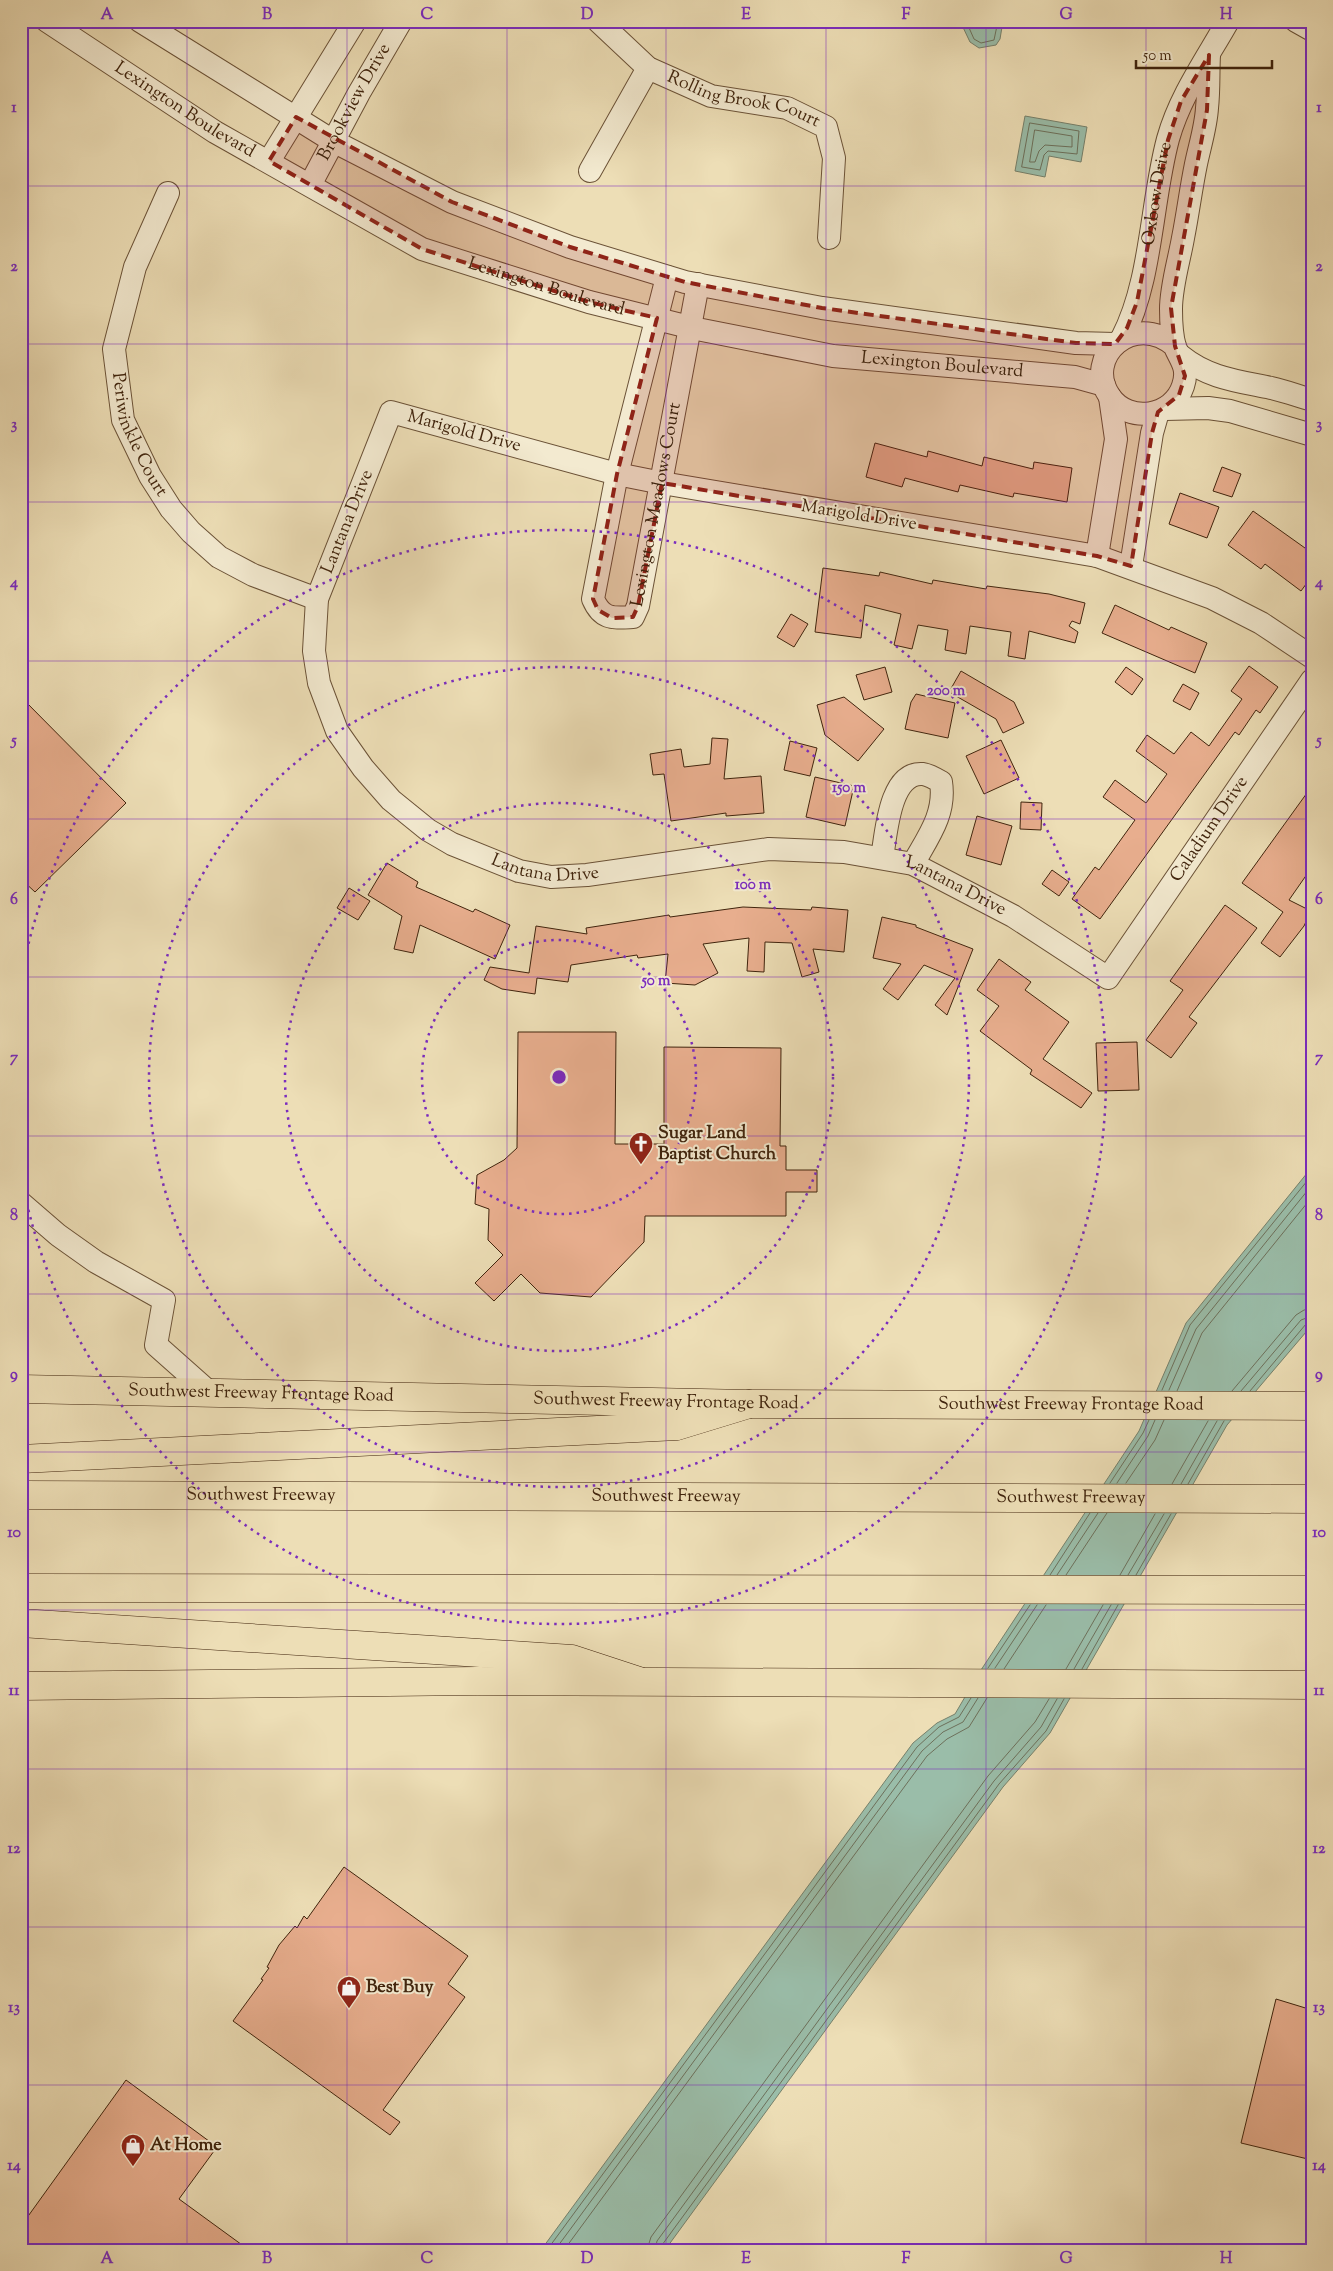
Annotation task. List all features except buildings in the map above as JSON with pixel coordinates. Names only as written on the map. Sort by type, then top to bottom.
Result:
[{"type":"main road","name":"Southwest Freeway Frontage Road","points":[[21,1389],[749,1404],[1312,1406]]},
{"type":"main road","points":[[21,1459],[677,1426],[749,1404]]},
{"type":"main road","name":"Southwest Freeway","points":[[21,1495],[1312,1499]]},
{"type":"main road","points":[[21,1588],[1305,1590]]},
{"type":"main road","points":[[21,1623],[572,1659],[639,1682]]},
{"type":"main road","points":[[21,1686],[639,1682],[1312,1685]]},
{"type":"street","name":"Lexington Boulevard","points":[[47,21],[215,132],[422,249],[589,302],[691,327],[833,356],[1075,377],[1107,391]]},
{"type":"street","points":[[140,21],[333,140],[452,202],[570,247],[667,277],[822,308],[1076,343],[1118,341],[1140,332],[1150,332],[1159,335],[1192,365],[1216,377],[1273,388],[1312,400]]},
{"type":"street","points":[[269,162],[355,21]]},
{"type":"street","name":"Brookview Drive","points":[[310,185],[333,140],[401,21]]},
{"type":"street","name":"Rolling Brook Court","points":[[598,21],[648,68],[711,96],[787,108],[826,127],[834,158],[830,238]]},
{"type":"street","name":"Oxbow Drive","points":[[1118,341],[1137,302],[1168,140],[1181,101],[1228,21]]},
{"type":"street","points":[[1296,21],[1312,30]]},
{"type":"street","name":"Oxbow Drive","points":[[1178,351],[1171,308],[1207,110],[1209,55]]},
{"type":"street","points":[[590,171],[648,68]]},
{"type":"street","name":"Periwinkle Court","points":[[168,193],[135,267],[114,349],[123,420],[150,476],[170,509],[191,532],[219,557],[253,575],[317,599]]},
{"type":"street","name":"Lexington Meadows Court","points":[[667,277],[617,474],[593,599],[598,610],[612,618],[633,617],[638,606],[698,284]]},
{"type":"street","points":[[1097,556],[1116,439],[1104,363],[1118,341]]},
{"type":"street","points":[[1131,566],[1152,433],[1162,410],[1173,402],[1183,386],[1185,376],[1178,351]]},
{"type":"street","points":[[1107,391],[1127,410],[1148,414],[1162,410],[1208,408],[1230,411],[1312,435]]},
{"type":"street","name":"Lantana Drive","points":[[392,412],[317,599],[314,651],[319,684],[337,731],[362,768],[391,800],[428,830],[452,844],[519,872],[551,876],[586,875],[769,849],[844,852],[913,864],[1013,916],[1108,978]]},
{"type":"street","name":"Marigold Drive","points":[[392,412],[617,474],[1097,556],[1131,566],[1212,598],[1261,623],[1312,657]]},
{"type":"street","name":"Caladium Drive","points":[[1108,978],[1312,680]]},
{"type":"street","points":[[882,858],[893,796],[907,779],[922,774],[941,782],[943,797],[940,815],[913,864]]},
{"type":"street","points":[[21,1203],[58,1235],[96,1262],[164,1300],[156,1345],[210,1393]]},
{"type":"highlighted area","points":[[1209,55],[1207,110],[1171,308],[1175,346],[1185,376],[1179,395],[1158,412],[1152,433],[1131,566],[1097,556],[662,483],[638,606],[633,617],[612,618],[598,610],[593,599],[617,474],[657,318],[589,302],[422,249],[269,161],[296,117],[452,202],[570,247],[685,282],[822,308],[1076,343],[1115,344],[1127,328],[1137,302],[1168,140],[1181,101]]},
{"type":"water","points":[[960,21],[1003,21],[1000,39],[996,45],[979,48],[970,42]]},
{"type":"water","points":[[1025,116],[1087,127],[1081,162],[1049,156],[1045,177],[1015,171]]},
{"type":"water","points":[[1312,1167],[1312,1325],[1227,1425],[1050,1733],[1003,1787],[665,2250],[541,2250],[913,1743],[937,1723],[955,1714],[979,1673],[1139,1431],[1186,1323]]},
{"type":"place","name":"Sugar Land Baptist Church","points":[[641,1165]]},
{"type":"place","name":"Best Buy","points":[[349,2009]]},
{"type":"place","name":"At Home","points":[[133,2167]]}]
